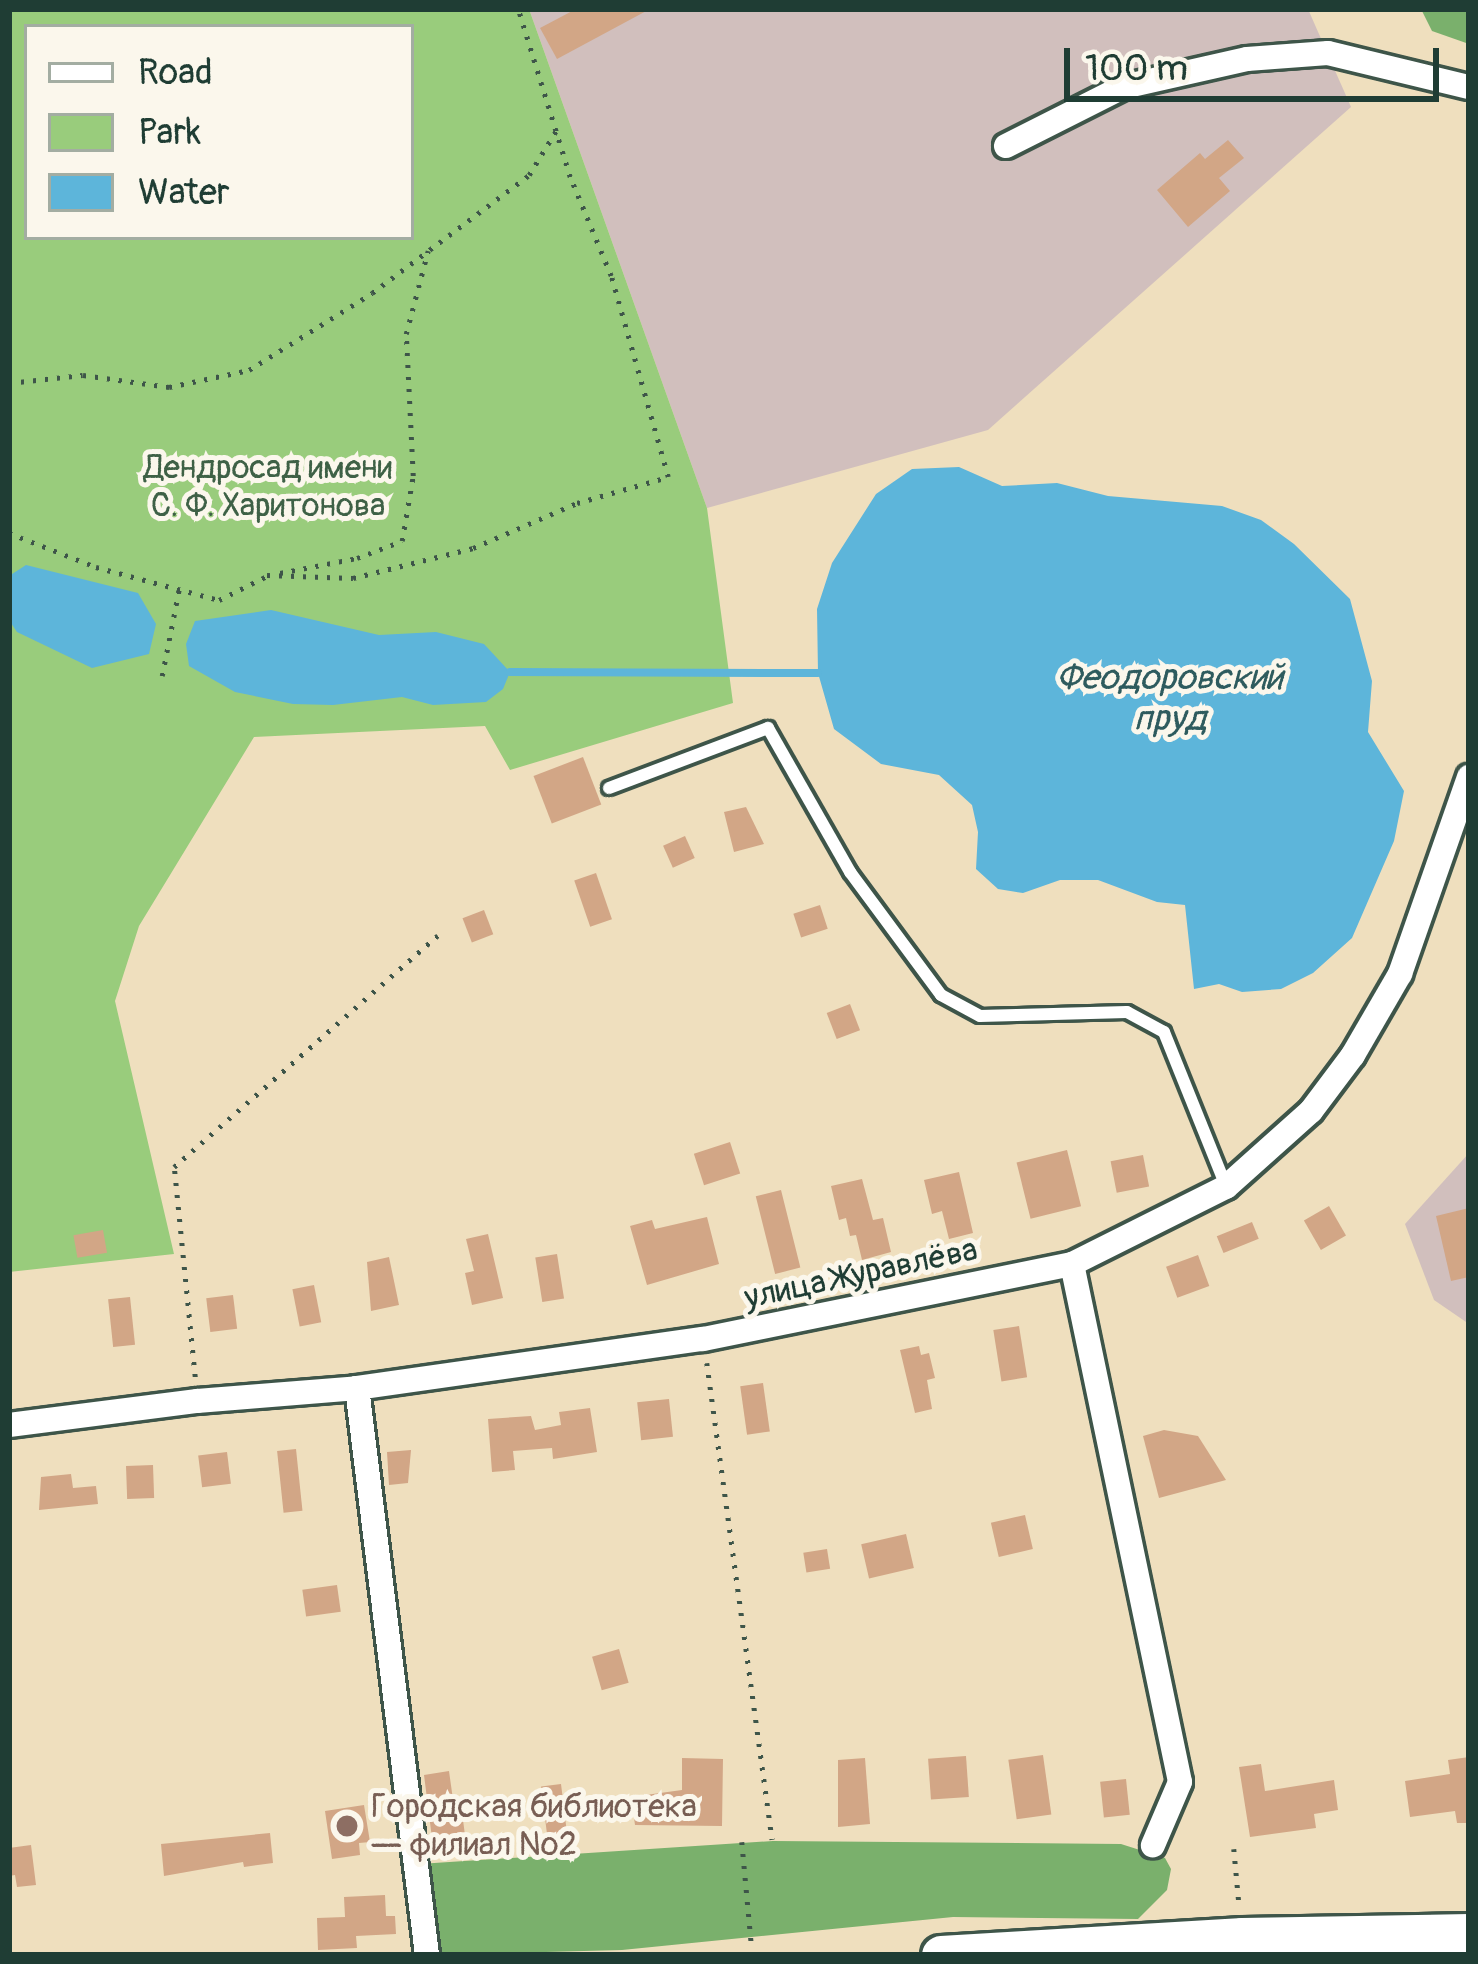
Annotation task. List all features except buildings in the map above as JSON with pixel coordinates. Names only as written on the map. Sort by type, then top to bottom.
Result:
[{"type":"main road","points":[[941,1955],[1242,1937],[1469,1933]]},
{"type":"street","points":[[1006,146],[1123,87],[1247,59],[1328,53],[1469,87]]},
{"type":"street","name":"улица Журавлёва","points":[[9,1425],[197,1401],[357,1388],[704,1339],[1072,1264],[1226,1187],[1311,1111],[1353,1054],[1400,974],[1469,777]]},
{"type":"street","points":[[1072,1264],[1180,1782],[1153,1845]]},
{"type":"street","points":[[357,1388],[427,1955]]},
{"type":"lane","points":[[609,788],[768,728],[850,872],[941,994],[980,1016],[1127,1012],[1164,1032],[1226,1187]]},
{"type":"path","points":[[267,575],[353,578],[473,548],[577,503],[668,477],[610,276],[556,131],[518,9]]},
{"type":"path","points":[[9,383],[82,375],[169,387],[249,370],[302,340],[529,175],[556,131]]},
{"type":"path","points":[[9,534],[96,567],[219,600],[267,575],[357,558],[402,541],[412,476],[406,334],[428,251]]},
{"type":"path","points":[[162,676],[179,589]]},
{"type":"path","points":[[197,1401],[174,1166],[438,935]]},
{"type":"path","points":[[704,1339],[772,1840]]},
{"type":"path","points":[[742,1842],[752,1950]]},
{"type":"path","points":[[1234,1849],[1240,1917]]},
{"type":"shaded area","points":[[529,9],[1308,9],[1351,107],[988,430],[707,508]]},
{"type":"shaded area","points":[[1469,1153],[1469,1324],[1434,1300],[1405,1224]]},
{"type":"green space","name":"Дендросад имени С. Ф. Харитонова","points":[[9,9],[529,9],[707,508],[733,703],[510,770],[485,726],[254,737],[139,926],[115,1001],[174,1254],[9,1272]]},
{"type":"green space","points":[[1421,9],[1469,9],[1469,44],[1432,31]]},
{"type":"green space","points":[[773,1841],[1121,1844],[1165,1858],[1171,1869],[1167,1890],[1138,1919],[953,1917],[622,1950],[436,1955],[419,1864]]},
{"type":"water","name":"Феодоровский пруд","points":[[959,467],[1002,486],[1057,483],[1108,496],[1222,506],[1261,520],[1294,544],[1350,599],[1372,681],[1368,732],[1404,791],[1394,841],[1352,938],[1313,973],[1281,989],[1242,992],[1219,984],[1194,989],[1185,905],[1157,902],[1098,880],[1060,880],[1023,893],[998,889],[976,869],[978,832],[972,805],[939,775],[881,764],[834,729],[818,673],[817,609],[832,563],[876,494],[912,469]]},
{"type":"water","points":[[26,565],[138,593],[156,624],[149,654],[92,668],[17,632],[9,620],[9,576]]},
{"type":"water","points":[[271,610],[379,635],[436,632],[484,644],[510,672],[503,689],[486,702],[433,705],[402,697],[333,705],[293,704],[235,692],[189,666],[186,644],[195,621]]},
{"type":"waterway","points":[[510,672],[818,673]]},
{"type":"place","name":"Городская библиотека — филиал №2","points":[[347,1826]]}]
